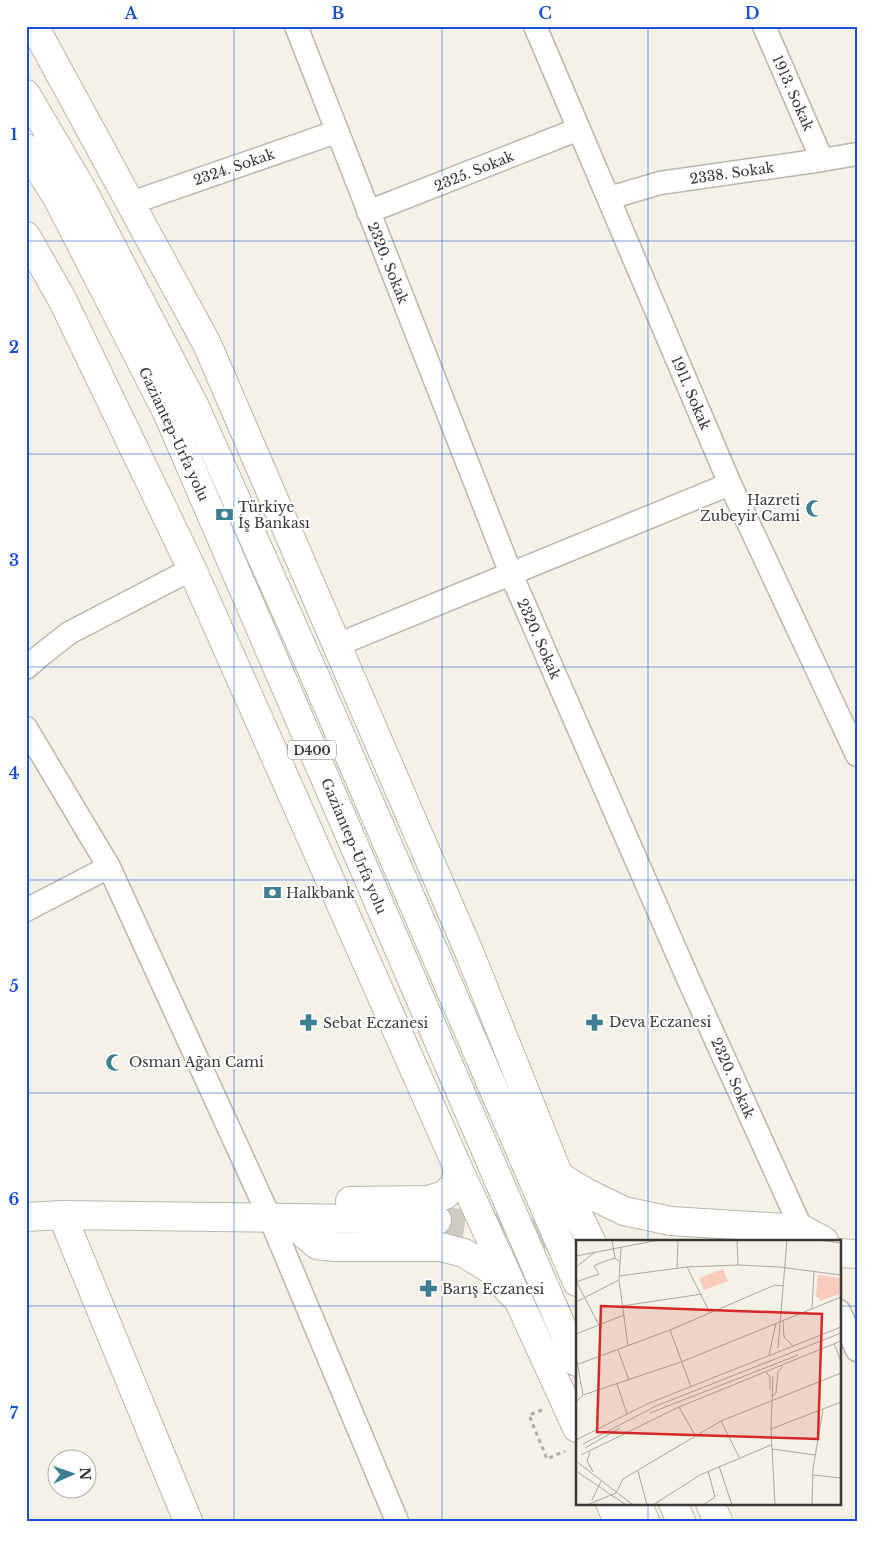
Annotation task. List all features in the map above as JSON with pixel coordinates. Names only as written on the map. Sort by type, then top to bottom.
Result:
[{"type":"main road","points":[[34,26],[207,344],[470,954],[559,1176],[591,1240]]},
{"type":"main road","name":"Gaziantep-Urfa yolu","points":[[26,94],[83,191],[195,407],[318,683],[576,1280]]},
{"type":"main road","name":"Gaziantep-Urfa yolu","points":[[26,148],[58,198],[167,412],[576,1360]]},
{"type":"main road","points":[[26,236],[62,299],[192,569],[458,1168],[520,1302],[573,1439]]},
{"type":"main road","points":[[278,1218],[326,1202],[428,1200],[444,1194],[456,1183],[458,1168]]},
{"type":"main road","points":[[559,1176],[587,1193],[624,1211],[671,1221],[811,1237]]},
{"type":"main road","points":[[62,1215],[188,1521]]},
{"type":"main road","points":[[26,1217],[62,1215],[437,1220]]},
{"type":"main road","points":[[278,1218],[317,1246],[441,1247],[464,1253],[490,1269],[520,1302]]},
{"type":"main road","points":[[610,1504],[618,1521]]},
{"type":"main road","points":[[637,1504],[645,1521]]},
{"type":"main road","points":[[673,1504],[681,1521]]},
{"type":"main road","points":[[710,1504],[718,1521]]},
{"type":"street","name":"2320. Sokak","points":[[296,26],[511,574],[686,974],[811,1237]]},
{"type":"street","name":"1911. Sokak","points":[[535,26],[730,484],[857,755]]},
{"type":"street","name":"1913. Sokak","points":[[764,26],[822,160]]},
{"type":"street","name":"2325. Sokak","points":[[368,212],[579,129]]},
{"type":"street","name":"2324. Sokak","points":[[131,203],[336,132]]},
{"type":"street","name":"2338. Sokak","points":[[609,198],[660,183],[857,154]]},
{"type":"street","points":[[337,645],[730,484]]},
{"type":"street","points":[[26,668],[40,654],[70,633],[192,569]]},
{"type":"street","points":[[26,728],[109,867],[278,1218],[397,1521]]},
{"type":"street","points":[[26,910],[109,867]]},
{"type":"street","points":[[840,1313],[857,1350]]},
{"type":"path","points":[[529,1415],[546,1459],[573,1439]]},
{"type":"tunnel","points":[[437,1220],[586,1240]]},
{"type":"place","name":"Hazreti Zubeyir Cami","points":[[814,508]]},
{"type":"place","name":"Türkiye İş Bankası","points":[[224,515]]},
{"type":"place","name":"Halkbank","points":[[272,893]]},
{"type":"place","name":"Deva Eczanesi","points":[[595,1022]]},
{"type":"place","name":"Sebat Eczanesi","points":[[309,1023]]},
{"type":"place","name":"Osman Ağan Cami","points":[[115,1062]]},
{"type":"place","name":"Barış Eczanesi","points":[[428,1289]]}]
